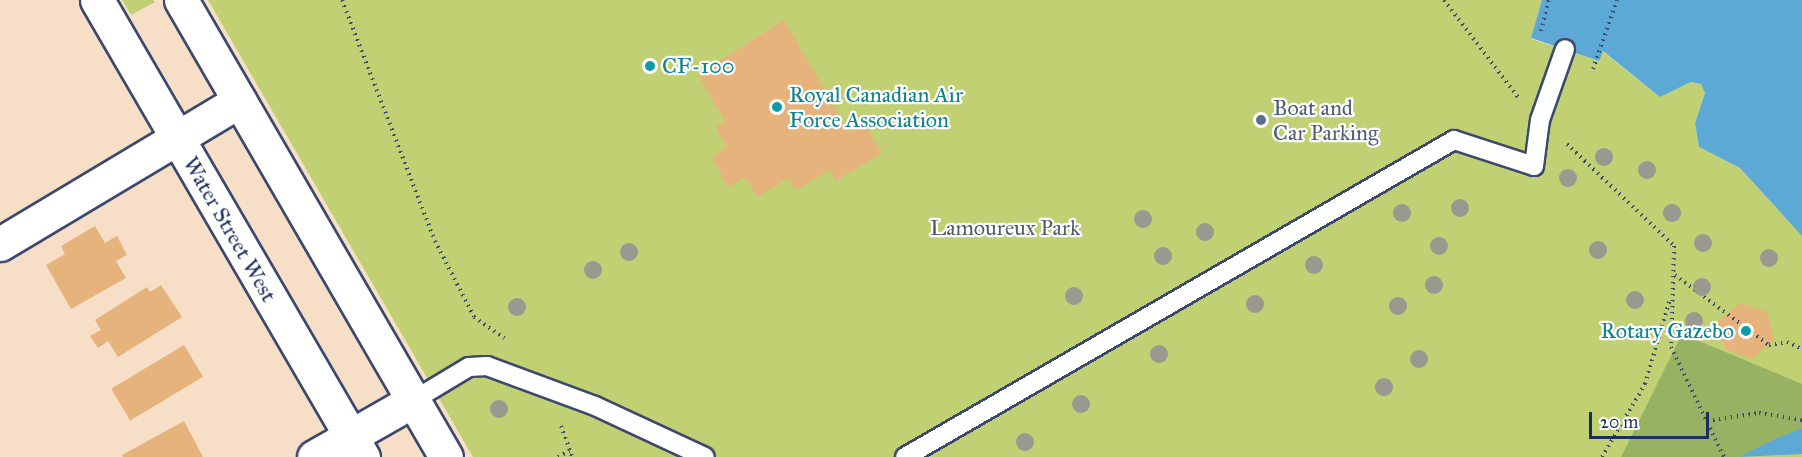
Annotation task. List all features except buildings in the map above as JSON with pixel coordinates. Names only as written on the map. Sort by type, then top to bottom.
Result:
[{"type":"main road","name":"Water Street West","points":[[97,0],[357,446]]},
{"type":"main road","points":[[181,0],[446,457]]},
{"type":"main road","points":[[0,244],[239,101]]},
{"type":"main road","points":[[314,457],[357,446],[414,400]]},
{"type":"lane","points":[[905,457],[1454,140],[1534,166],[1540,120],[1565,49]]},
{"type":"lane","points":[[414,400],[480,365],[546,387],[705,457]]},
{"type":"path","points":[[342,0],[430,231],[465,301],[482,324],[525,349],[546,387],[572,457]]},
{"type":"path","points":[[1538,41],[1549,0]]},
{"type":"path","points":[[1593,69],[1617,0]]},
{"type":"path","points":[[1674,276],[1769,345],[1786,342],[1802,349]]},
{"type":"path","points":[[1602,457],[1645,384],[1672,293],[1671,347],[1724,457]]},
{"type":"path","points":[[1706,421],[1727,422],[1759,414],[1802,420]]},
{"type":"path","points":[[558,457],[569,451]]},
{"type":"green space","points":[[122,0],[153,0],[155,2],[131,15]]},
{"type":"green space","name":"Lamoureux Park","points":[[208,0],[1542,0],[1531,39],[1599,61],[1602,51],[1660,97],[1691,82],[1701,84],[1705,93],[1695,123],[1699,147],[1740,168],[1802,236],[1802,457],[473,457]]},
{"type":"green space","points":[[1682,334],[1802,384],[1802,428],[1739,457],[1621,457]]},
{"type":"water","points":[[1542,0],[1802,0],[1802,236],[1740,168],[1699,147],[1695,123],[1705,93],[1701,84],[1691,82],[1660,97],[1603,51],[1599,61],[1531,38]]},
{"type":"water","points":[[1802,428],[1802,454],[1739,457],[1773,440]]},
{"type":"place","name":"CF-100","points":[[650,66]]},
{"type":"place","name":"Royal Canadian Air Force Association","points":[[777,107]]},
{"type":"place","name":"Boat and Car Parking","points":[[1261,120]]},
{"type":"place","name":"Rotary Gazebo","points":[[1746,331]]}]
